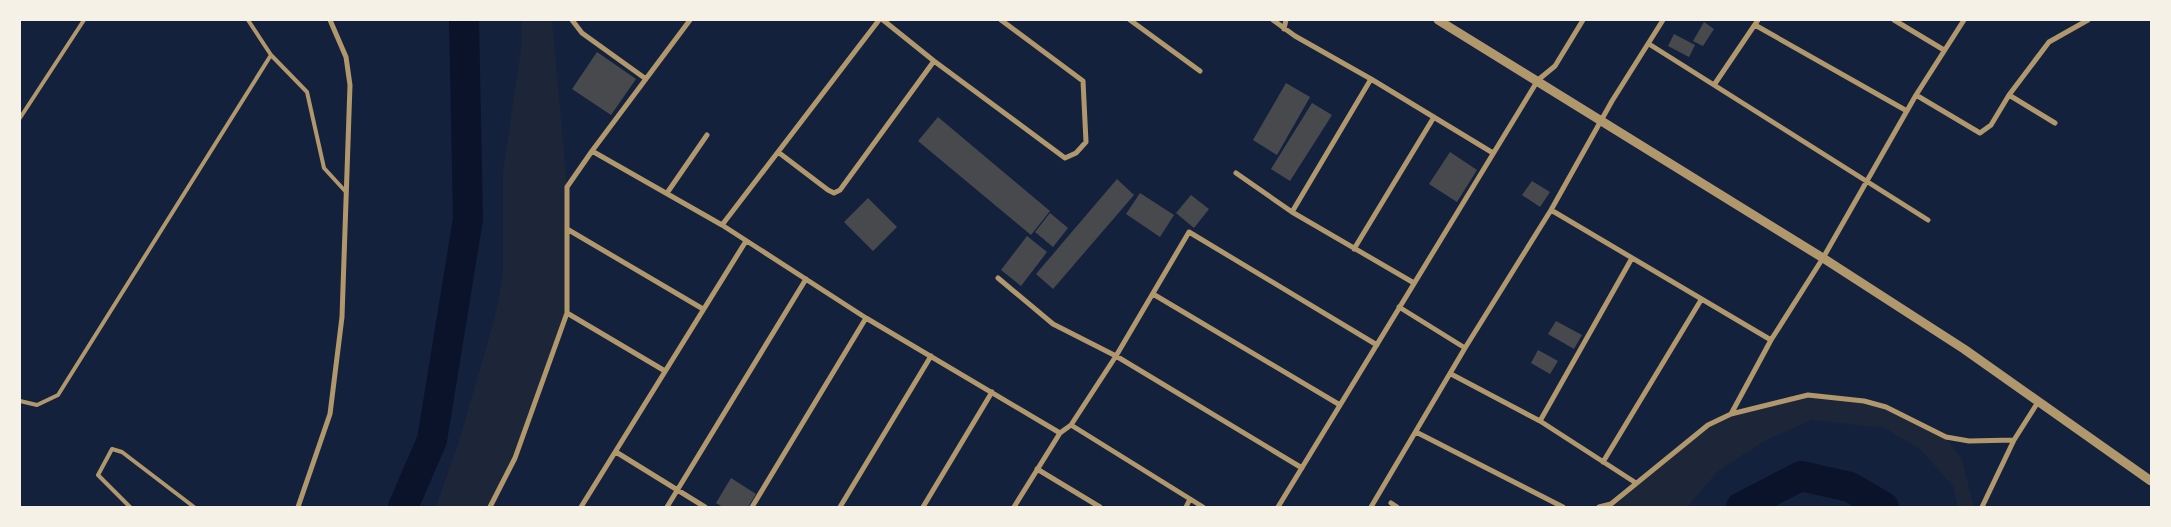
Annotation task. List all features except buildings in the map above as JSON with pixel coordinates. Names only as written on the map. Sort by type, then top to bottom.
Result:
[{"type":"street","points":[[298,507],[330,414],[342,317],[350,85],[346,57],[330,20]]},
{"type":"street","points":[[572,20],[582,33],[646,79]]},
{"type":"street","points":[[490,507],[515,458],[567,313],[568,187],[592,150],[689,20]]},
{"type":"street","points":[[722,225],[881,20],[934,62],[1065,158],[1076,153],[1086,142],[1083,81],[1001,20]]},
{"type":"street","points":[[1130,20],[1200,70]]},
{"type":"street","points":[[1273,20],[1284,29],[1493,153]]},
{"type":"street","points":[[1284,29],[1286,20]]},
{"type":"street","points":[[1438,20],[1538,80],[1823,258],[1964,349],[2151,481]]},
{"type":"street","points":[[1278,507],[1538,80],[1556,66],[1583,20]]},
{"type":"street","points":[[1371,507],[1465,348],[1551,210],[1612,100],[1664,20]]},
{"type":"street","points":[[1894,20],[1944,50]]},
{"type":"street","points":[[1731,414],[1771,340],[1823,258],[1907,110],[1964,20]]},
{"type":"street","points":[[1916,95],[1980,133],[1991,125],[2009,95],[2049,42],[2088,20]]},
{"type":"street","points":[[1714,85],[1756,22],[1907,110]]},
{"type":"street","points":[[1649,44],[1928,220]]},
{"type":"street","points":[[778,152],[828,190],[834,193],[840,190],[934,62]]},
{"type":"street","points":[[1292,212],[1371,79]]},
{"type":"street","points":[[2009,95],[2055,123]]},
{"type":"street","points":[[1354,249],[1434,117]]},
{"type":"street","points":[[667,193],[708,135]]},
{"type":"street","points":[[592,150],[722,225],[866,318],[1060,433]]},
{"type":"street","points":[[1236,173],[1292,212],[1414,283]]},
{"type":"street","points":[[1551,210],[1771,340]]},
{"type":"street","points":[[567,229],[703,309]]},
{"type":"street","points":[[1014,507],[1060,433],[1071,425],[1116,356],[1189,232],[1376,345]]},
{"type":"street","points":[[581,507],[746,240]]},
{"type":"street","points":[[1540,421],[1632,258]]},
{"type":"street","points":[[998,278],[1053,324],[1116,356],[1302,468]]},
{"type":"street","points":[[667,507],[806,279]]},
{"type":"street","points":[[1153,294],[1340,405]]},
{"type":"street","points":[[1603,462],[1701,300]]},
{"type":"street","points":[[1399,308],[1465,348]]},
{"type":"street","points":[[567,313],[665,371]]},
{"type":"street","points":[[752,507],[866,318]]},
{"type":"street","points":[[840,507],[931,356]]},
{"type":"street","points":[[1451,374],[1540,421],[1636,483]]},
{"type":"street","points":[[923,507],[992,392]]},
{"type":"street","points":[[1599,507],[1611,504],[1708,425],[1731,414],[1808,395],[1864,400],[1886,407],[1946,437],[1969,441],[2014,440]]},
{"type":"street","points":[[1982,507],[2014,440],[2038,402]]},
{"type":"street","points":[[1071,425],[1203,507]]},
{"type":"street","points":[[1416,432],[1563,507]]},
{"type":"street","points":[[616,452],[704,507]]},
{"type":"street","points":[[1037,469],[1100,507]]},
{"type":"street","points":[[1186,507],[1190,499]]},
{"type":"street","points":[[1391,503],[1397,507]]},
{"type":"lane","points":[[20,118],[84,20]]},
{"type":"lane","points":[[248,20],[271,55],[307,92],[324,168],[346,192]]},
{"type":"lane","points":[[20,401],[36,405],[58,394],[271,55]]},
{"type":"lane","points":[[130,507],[98,476],[112,449],[122,452],[194,507]]},
{"type":"shaded area","points":[[522,20],[552,20],[567,187],[567,313],[515,458],[490,507],[436,507],[460,438],[495,317],[503,274],[503,172],[521,49]]},
{"type":"shaded area","points":[[1808,395],[1864,401],[1886,407],[1946,437],[1962,460],[1974,507],[1958,507],[1953,486],[1919,448],[1884,428],[1812,420],[1766,440],[1718,471],[1687,507],[1608,507],[1708,425],[1731,414]]},
{"type":"waterway","points":[[403,507],[432,440],[468,219],[464,20]]},
{"type":"waterway","points":[[1741,507],[1801,476],[1850,487],[1884,507]]}]
